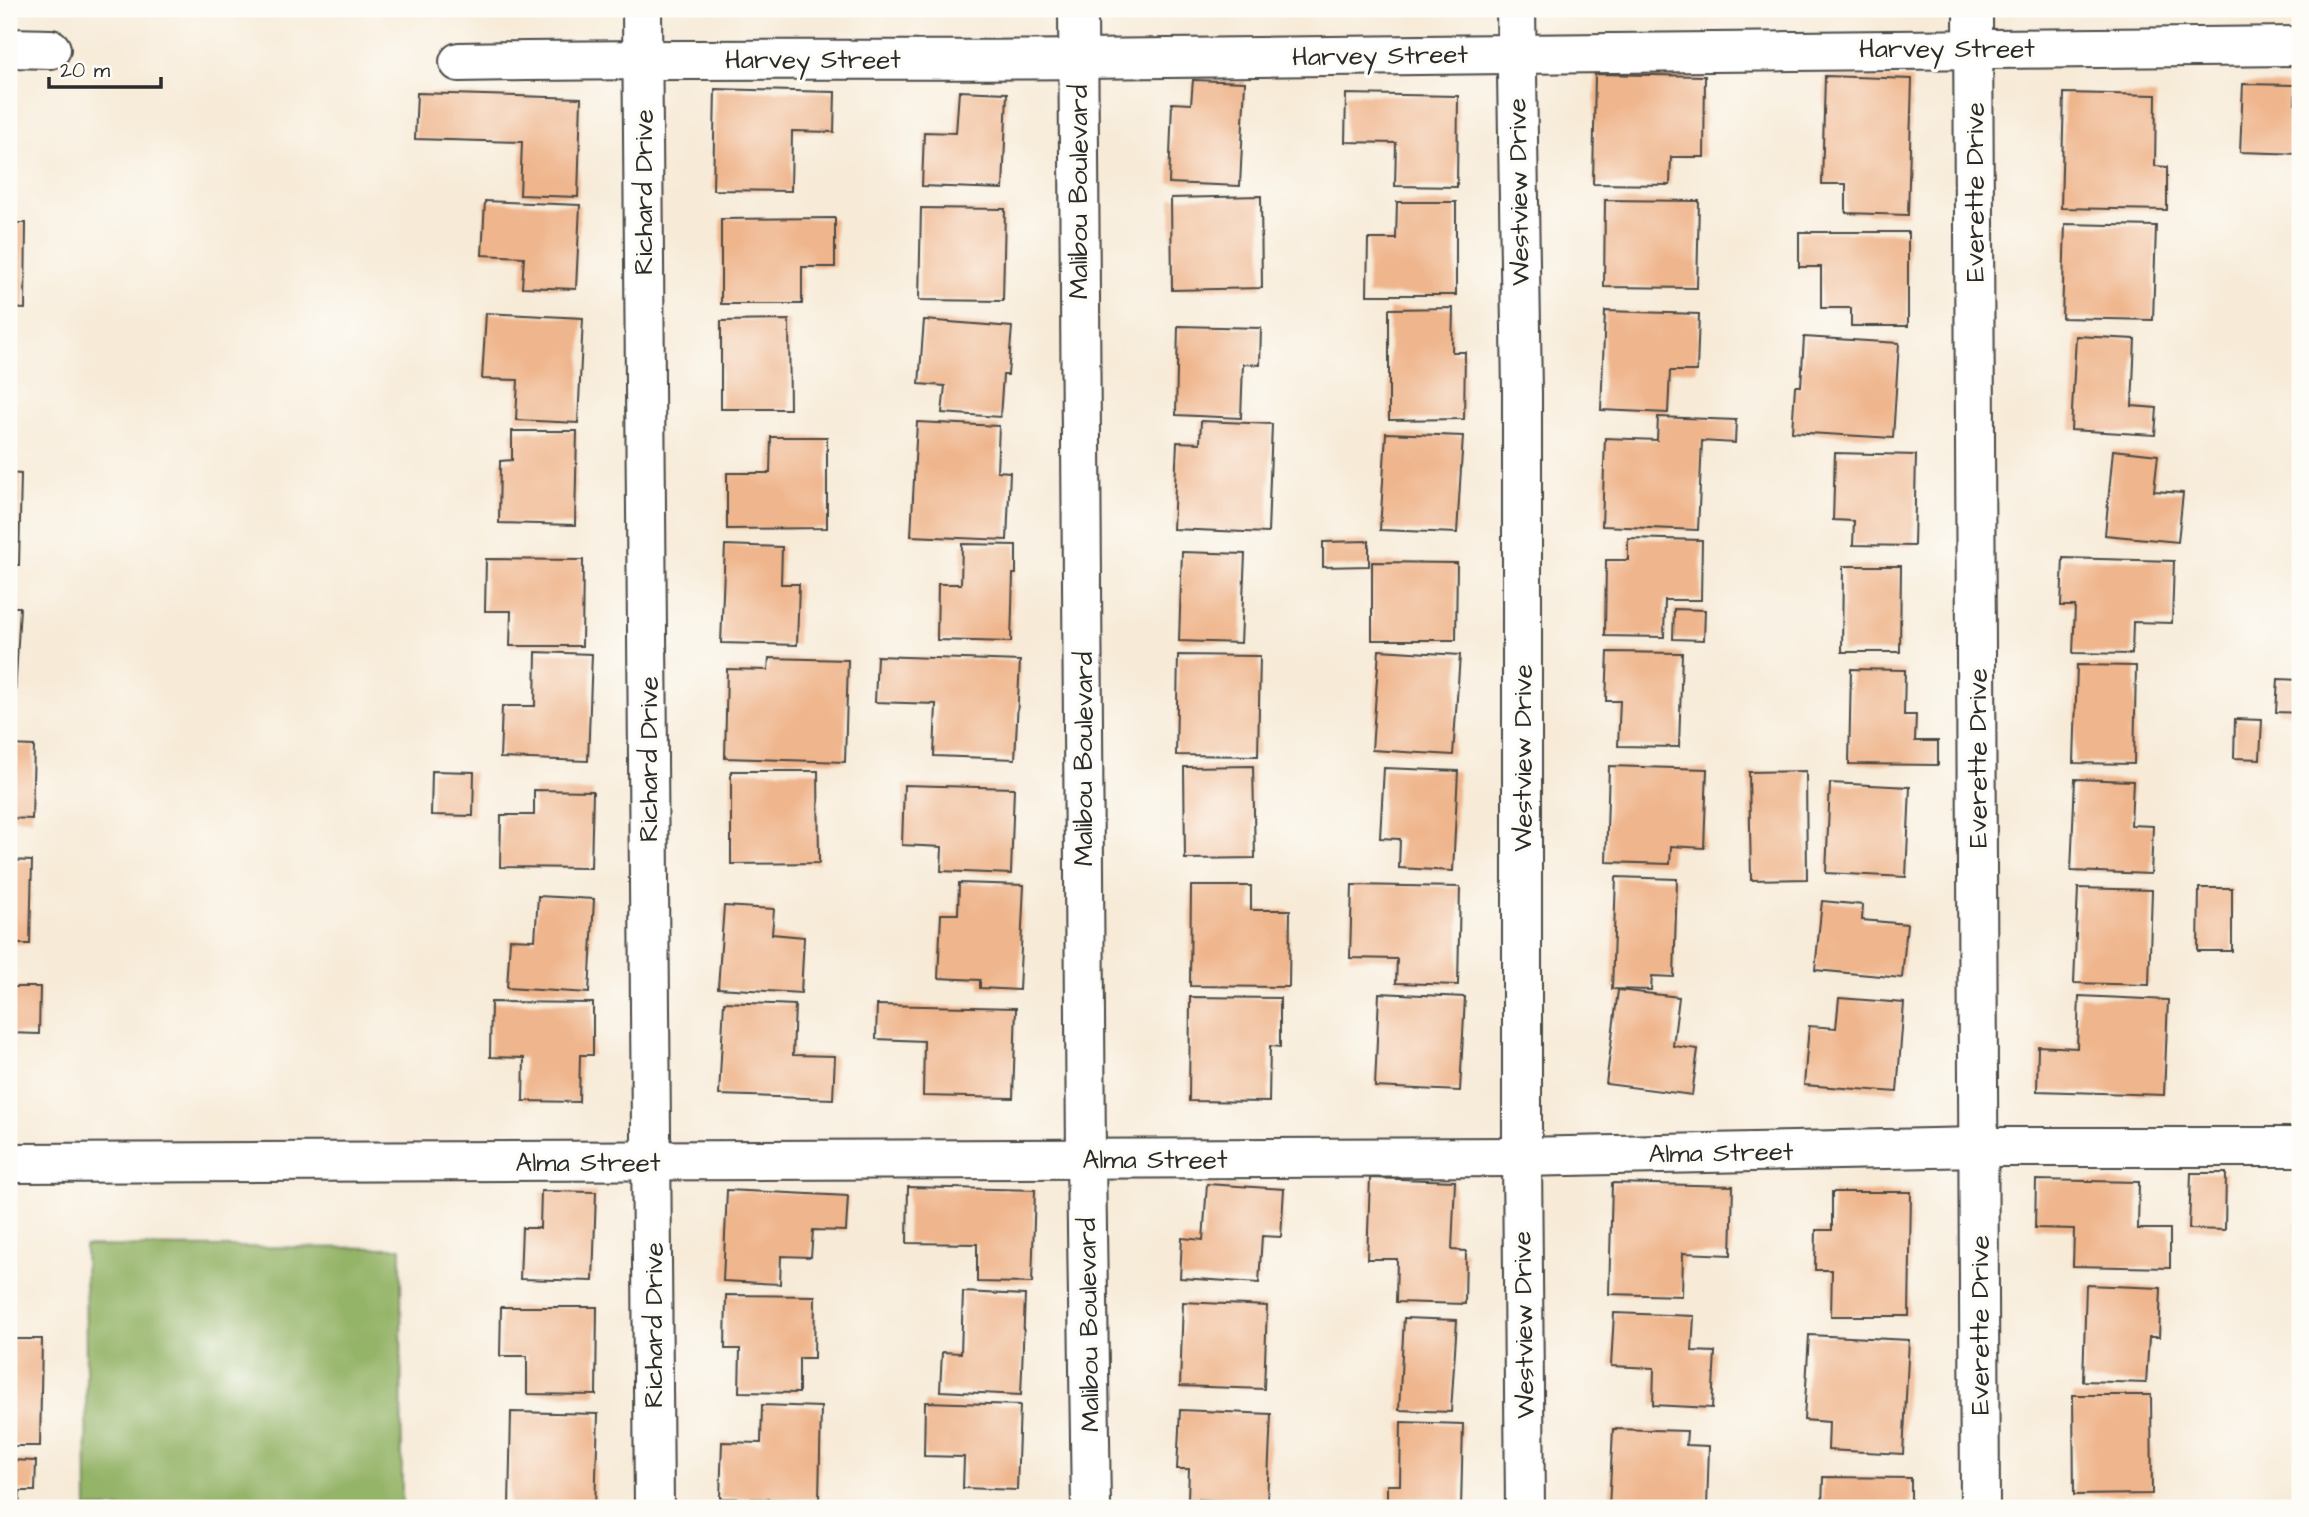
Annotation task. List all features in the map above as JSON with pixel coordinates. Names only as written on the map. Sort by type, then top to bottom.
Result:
[{"type":"street","name":"Richard Drive","points":[[642,9],[654,1508]]},
{"type":"street","name":"Malibou Boulevard","points":[[1078,9],[1076,59],[1091,1508]]},
{"type":"street","name":"Westview Drive","points":[[1516,9],[1522,393],[1525,1508]]},
{"type":"street","name":"Everette Drive","points":[[1973,9],[1980,1508]]},
{"type":"street","name":"Harvey Street","points":[[459,62],[642,59],[1076,59],[2300,46]]},
{"type":"street","points":[[9,48],[51,49]]},
{"type":"street","name":"Alma Street","points":[[9,1163],[1522,1157],[1979,1147],[2300,1147]]},
{"type":"green space","points":[[85,1246],[401,1248],[402,1508],[87,1508]]},
{"type":"building","points":[[1595,74],[1705,76],[1704,157],[1671,157],[1670,185],[1593,184]]},
{"type":"building","points":[[1825,76],[1912,79],[1908,215],[1846,213],[1846,184],[1822,184]]},
{"type":"building","points":[[1193,80],[1245,82],[1240,186],[1169,183],[1172,103],[1191,104]]},
{"type":"building","points":[[2243,84],[2296,85],[2295,104],[2300,104],[2300,154],[2240,152]]},
{"type":"building","points":[[715,89],[835,92],[834,132],[792,131],[791,191],[713,190]]},
{"type":"building","points":[[959,91],[1007,93],[1003,189],[922,186],[924,132],[956,133]]},
{"type":"building","points":[[417,93],[581,98],[578,197],[520,195],[522,142],[415,139]]},
{"type":"building","points":[[2064,93],[2156,95],[2155,166],[2167,167],[2167,210],[2061,208]]},
{"type":"building","points":[[1346,94],[1458,96],[1457,187],[1395,186],[1396,143],[1345,142]]},
{"type":"building","points":[[1261,196],[1262,288],[1172,290],[1171,198]]},
{"type":"building","points":[[1605,200],[1699,201],[1697,288],[1604,287]]},
{"type":"building","points":[[485,201],[580,205],[576,289],[522,287],[524,257],[482,255]]},
{"type":"building","points":[[1397,202],[1456,202],[1456,295],[1367,295],[1368,239],[1396,239]]},
{"type":"building","points":[[921,208],[1005,209],[1003,301],[919,300]]},
{"type":"building","points":[[835,218],[835,267],[802,267],[802,304],[721,304],[721,219]]},
{"type":"building","points":[[9,223],[26,223],[25,309],[9,308]]},
{"type":"building","points":[[2065,224],[2156,226],[2153,320],[2062,318]]},
{"type":"building","points":[[1799,232],[1908,232],[1908,326],[1851,326],[1851,308],[1821,308],[1821,267],[1799,267]]},
{"type":"building","points":[[1453,308],[1452,352],[1465,352],[1464,419],[1389,420],[1389,309]]},
{"type":"building","points":[[1605,311],[1699,314],[1697,371],[1670,371],[1668,413],[1601,410]]},
{"type":"building","points":[[486,313],[583,318],[578,423],[516,420],[518,380],[482,379]]},
{"type":"building","points":[[789,320],[790,409],[721,409],[721,321]]},
{"type":"building","points":[[924,320],[1012,327],[1008,375],[1003,375],[1000,417],[942,413],[945,386],[919,384]]},
{"type":"building","points":[[1178,326],[1261,328],[1260,365],[1243,364],[1241,418],[1176,415]]},
{"type":"building","points":[[2076,336],[2135,339],[2132,406],[2157,408],[2155,435],[2071,430]]},
{"type":"building","points":[[1804,337],[1899,343],[1893,438],[1792,432],[1795,386],[1801,386]]},
{"type":"building","points":[[1658,417],[1736,420],[1735,443],[1702,441],[1698,530],[1602,526],[1605,438],[1657,440]]},
{"type":"building","points":[[1201,421],[1272,424],[1268,533],[1173,529],[1177,442],[1200,443]]},
{"type":"building","points":[[917,422],[999,426],[997,471],[1010,472],[1007,540],[911,536]]},
{"type":"building","points":[[512,431],[577,431],[575,525],[499,523],[500,461],[512,460]]},
{"type":"building","points":[[1386,433],[1463,436],[1457,533],[1380,530]]},
{"type":"building","points":[[771,437],[827,437],[827,528],[727,529],[727,473],[770,473]]},
{"type":"building","points":[[2113,450],[2158,455],[2154,491],[2183,493],[2178,542],[2105,535]]},
{"type":"building","points":[[1835,453],[1916,455],[1914,546],[1853,545],[1854,521],[1833,520]]},
{"type":"building","points":[[9,473],[21,474],[19,565],[9,565]]},
{"type":"building","points":[[1628,538],[1702,540],[1701,600],[1665,600],[1664,637],[1605,636],[1606,560],[1628,560]]},
{"type":"building","points":[[1369,541],[1369,566],[1323,567],[1323,542]]},
{"type":"building","points":[[962,544],[1016,545],[1011,642],[937,640],[938,584],[961,584]]},
{"type":"building","points":[[725,545],[782,547],[781,584],[799,584],[797,645],[721,643]]},
{"type":"building","points":[[1182,552],[1245,554],[1241,643],[1179,641]]},
{"type":"building","points":[[2063,558],[2174,561],[2172,623],[2133,622],[2132,654],[2073,653],[2075,606],[2061,606]]},
{"type":"building","points":[[486,559],[583,560],[582,646],[510,646],[511,611],[485,611]]},
{"type":"building","points":[[1372,562],[1457,563],[1456,640],[1372,640]]},
{"type":"building","points":[[1843,566],[1901,566],[1900,652],[1842,652]]},
{"type":"building","points":[[9,607],[20,607],[15,696],[9,696]]},
{"type":"building","points":[[1674,609],[1705,610],[1704,640],[1673,639]]},
{"type":"building","points":[[1379,650],[1460,655],[1453,755],[1372,750]]},
{"type":"building","points":[[536,652],[592,654],[588,761],[500,758],[502,706],[535,706]]},
{"type":"building","points":[[1608,652],[1682,653],[1679,747],[1618,746],[1620,701],[1606,701]]},
{"type":"building","points":[[1178,655],[1260,656],[1258,756],[1176,755]]},
{"type":"building","points":[[877,656],[1020,661],[1015,759],[934,756],[936,704],[875,702]]},
{"type":"building","points":[[769,658],[848,660],[845,762],[725,758],[727,669],[768,670]]},
{"type":"building","points":[[2077,665],[2136,666],[2134,764],[2074,763]]},
{"type":"building","points":[[1851,669],[1905,670],[1904,715],[1916,715],[1915,741],[1938,741],[1938,765],[1849,764]]},
{"type":"building","points":[[2278,679],[2300,680],[2300,713],[2276,712]]},
{"type":"building","points":[[2235,719],[2262,720],[2260,759],[2234,758]]},
{"type":"building","points":[[9,745],[34,746],[32,819],[9,818]]},
{"type":"building","points":[[1253,766],[1255,858],[1185,859],[1184,767]]},
{"type":"building","points":[[1609,766],[1707,769],[1704,848],[1671,846],[1670,864],[1606,862]]},
{"type":"building","points":[[1384,768],[1458,771],[1453,871],[1399,868],[1400,839],[1380,838]]},
{"type":"building","points":[[432,771],[474,772],[473,816],[431,815]]},
{"type":"building","points":[[731,771],[818,771],[819,863],[731,864]]},
{"type":"building","points":[[1806,771],[1807,879],[1751,880],[1749,772]]},
{"type":"building","points":[[2075,779],[2133,781],[2131,825],[2153,826],[2151,874],[2071,871]]},
{"type":"building","points":[[1830,783],[1910,787],[1906,877],[1826,873]]},
{"type":"building","points":[[904,785],[1014,788],[1011,874],[941,871],[942,847],[902,845]]},
{"type":"building","points":[[534,790],[593,791],[591,868],[500,867],[501,815],[534,815]]},
{"type":"building","points":[[9,860],[32,861],[30,944],[9,944]]},
{"type":"building","points":[[1616,877],[1677,879],[1674,977],[1652,976],[1651,990],[1612,989]]},
{"type":"building","points":[[959,883],[1024,885],[1019,990],[980,988],[980,980],[938,978],[941,914],[958,914]]},
{"type":"building","points":[[1352,885],[1460,887],[1458,985],[1396,983],[1397,959],[1350,958]]},
{"type":"building","points":[[1191,886],[1251,886],[1251,910],[1290,910],[1289,987],[1190,986]]},
{"type":"building","points":[[2078,888],[2152,890],[2149,985],[2074,983]]},
{"type":"building","points":[[2199,888],[2232,888],[2232,951],[2198,951]]},
{"type":"building","points":[[538,896],[594,899],[589,993],[507,988],[510,939],[535,940]]},
{"type":"building","points":[[1822,901],[1863,905],[1862,920],[1907,924],[1902,978],[1815,970]]},
{"type":"building","points":[[724,906],[774,909],[772,934],[804,937],[801,993],[718,988]]},
{"type":"building","points":[[9,987],[40,987],[39,1034],[9,1033]]},
{"type":"building","points":[[1618,990],[1679,997],[1673,1046],[1698,1049],[1692,1095],[1606,1084]]},
{"type":"building","points":[[1379,993],[1465,997],[1460,1091],[1375,1087]]},
{"type":"building","points":[[2079,996],[2168,1000],[2164,1095],[2037,1091],[2038,1046],[2077,1048]]},
{"type":"building","points":[[1190,997],[1280,998],[1280,1047],[1270,1046],[1269,1102],[1189,1101]]},
{"type":"building","points":[[1839,998],[1904,1003],[1897,1092],[1804,1085],[1809,1026],[1836,1028]]},
{"type":"building","points":[[491,1002],[593,1003],[593,1055],[580,1055],[579,1102],[523,1101],[524,1058],[490,1057]]},
{"type":"building","points":[[724,1002],[795,1005],[793,1055],[835,1056],[833,1099],[719,1095]]},
{"type":"building","points":[[877,1005],[1016,1008],[1013,1098],[923,1096],[924,1041],[876,1039]]},
{"type":"building","points":[[2191,1173],[2226,1173],[2225,1230],[2189,1229]]},
{"type":"building","points":[[1370,1178],[1455,1181],[1452,1250],[1466,1251],[1465,1304],[1396,1302],[1397,1259],[1367,1259]]},
{"type":"building","points":[[2036,1180],[2139,1182],[2138,1229],[2170,1229],[2170,1268],[2073,1266],[2074,1229],[2035,1228]]},
{"type":"building","points":[[1612,1183],[1733,1186],[1731,1255],[1683,1253],[1682,1296],[1609,1294]]},
{"type":"building","points":[[1207,1184],[1284,1189],[1281,1237],[1262,1236],[1259,1283],[1180,1278],[1182,1238],[1203,1240]]},
{"type":"building","points":[[908,1187],[1035,1190],[1032,1283],[977,1282],[977,1244],[907,1243]]},
{"type":"building","points":[[727,1190],[848,1196],[846,1231],[813,1230],[811,1257],[781,1256],[780,1284],[723,1281]]},
{"type":"building","points":[[541,1191],[596,1192],[593,1281],[520,1279],[522,1228],[540,1228]]},
{"type":"building","points":[[1832,1192],[1911,1192],[1909,1316],[1831,1316],[1832,1270],[1815,1270],[1816,1230],[1832,1230]]},
{"type":"building","points":[[2296,1220],[2300,1221],[2300,1271],[2295,1271]]},
{"type":"building","points":[[2086,1285],[2161,1288],[2159,1337],[2149,1337],[2146,1383],[2083,1381]]},
{"type":"building","points":[[963,1292],[1025,1295],[1021,1395],[940,1391],[942,1352],[961,1353]]},
{"type":"building","points":[[726,1295],[815,1296],[814,1358],[799,1358],[799,1393],[739,1392],[740,1349],[725,1349]]},
{"type":"building","points":[[1183,1302],[1267,1306],[1264,1389],[1180,1386]]},
{"type":"building","points":[[501,1307],[597,1307],[596,1395],[527,1394],[527,1356],[500,1356]]},
{"type":"building","points":[[1614,1313],[1694,1316],[1692,1351],[1715,1352],[1712,1408],[1653,1405],[1654,1368],[1611,1366]]},
{"type":"building","points":[[1404,1318],[1457,1320],[1451,1412],[1399,1410]]},
{"type":"building","points":[[1809,1335],[1909,1340],[1903,1454],[1828,1450],[1829,1422],[1804,1420]]},
{"type":"building","points":[[9,1339],[42,1339],[40,1446],[9,1446]]},
{"type":"building","points":[[2073,1395],[2151,1395],[2152,1494],[2074,1495]]},
{"type":"building","points":[[925,1402],[1020,1405],[1017,1490],[963,1488],[964,1457],[924,1456]]},
{"type":"building","points":[[762,1405],[821,1407],[819,1500],[720,1498],[722,1442],[761,1443]]},
{"type":"building","points":[[1180,1410],[1271,1414],[1267,1502],[1188,1499],[1189,1469],[1177,1469]]},
{"type":"building","points":[[511,1412],[598,1414],[595,1508],[509,1506]]},
{"type":"building","points":[[1401,1422],[1463,1424],[1461,1508],[1387,1508],[1387,1485],[1400,1485]]},
{"type":"building","points":[[1613,1429],[1687,1431],[1686,1445],[1709,1446],[1707,1508],[1609,1508]]},
{"type":"building","points":[[9,1460],[36,1461],[35,1491],[20,1491],[19,1508],[9,1508]]},
{"type":"building","points":[[1823,1477],[1911,1478],[1911,1508],[1822,1508]]}]
